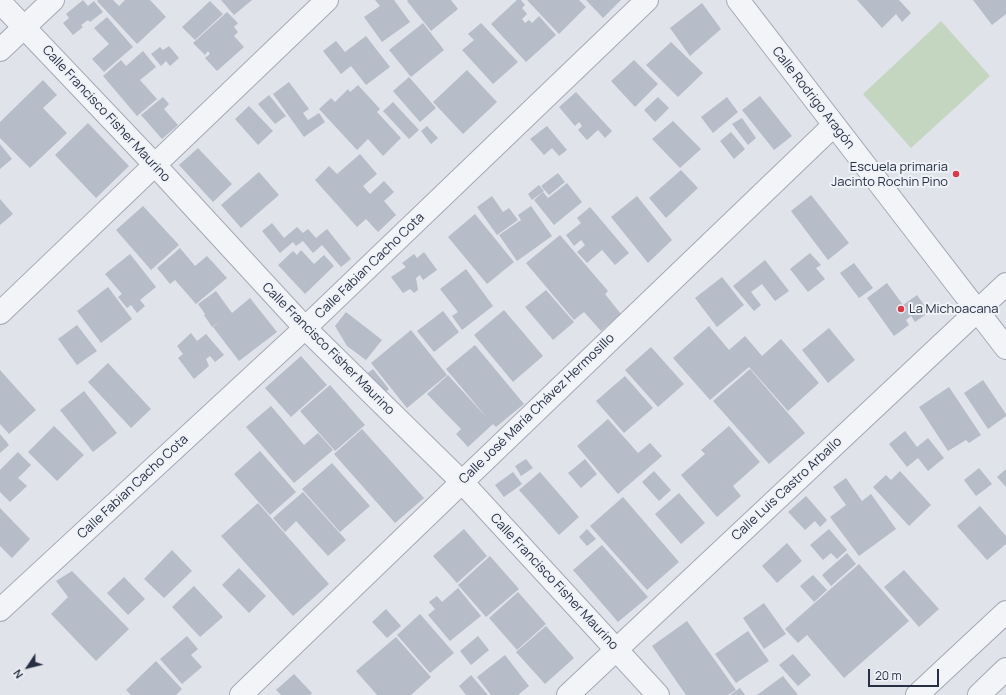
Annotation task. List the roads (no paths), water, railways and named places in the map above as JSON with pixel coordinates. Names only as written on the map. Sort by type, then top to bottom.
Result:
[{"type":"street","points":[[0,50],[53,0]]},
{"type":"street","points":[[0,313],[327,0]]},
{"type":"street","name":"Calle Fabian Cacho Cota","points":[[0,610],[304,328],[647,0]]},
{"type":"street","name":"Calle Rodrigo Aragón","points":[[738,0],[1006,348]]},
{"type":"street","name":"Calle Francisco Fisher Maurino","points":[[0,2],[155,165],[304,328],[462,482],[658,695]]},
{"type":"street","name":"Calle José María Chávez Hermosillo","points":[[241,695],[834,125]]},
{"type":"street","name":"Calle Luis Castro Arballo","points":[[568,695],[615,649],[1006,284]]},
{"type":"street","points":[[917,695],[1006,612]]},
{"type":"street","points":[[979,695],[1006,669]]},
{"type":"place","name":"Escuela primaria Jacinto Rochin Pino","points":[[956,174]]},
{"type":"place","name":"La Michoacana","points":[[901,309]]}]
